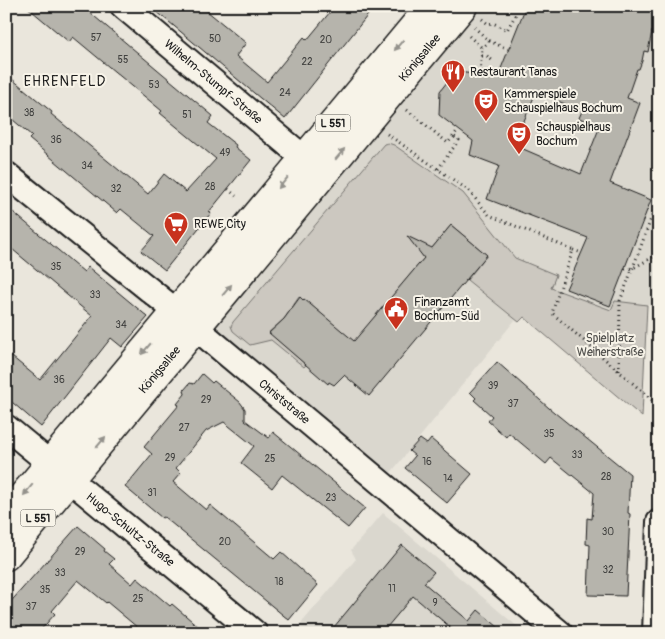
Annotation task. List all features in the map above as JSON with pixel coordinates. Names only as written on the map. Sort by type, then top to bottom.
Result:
[{"type":"main road","name":"Königsallee","points":[[186,320],[304,158],[453,16]]},
{"type":"main road","name":"Königsallee","points":[[6,556],[59,472],[186,320],[314,184],[453,16]]},
{"type":"main road","points":[[304,158],[314,184]]},
{"type":"main road","name":"Königsallee","points":[[6,516],[59,472]]},
{"type":"street","name":"Wilhelm-Stumpf-Straße","points":[[123,6],[304,158]]},
{"type":"street","name":"Christstraße","points":[[6,174],[186,320],[560,633]]},
{"type":"street","name":"Hugo-Schultz-Straße","points":[[6,427],[255,633]]},
{"type":"street","points":[[655,633],[659,522]]},
{"type":"path","points":[[453,16],[488,24],[493,23],[507,30],[516,14]]},
{"type":"path","points":[[453,16],[489,41],[508,49]]},
{"type":"path","points":[[453,16],[482,48],[480,74]]},
{"type":"path","points":[[482,48],[489,41]]},
{"type":"path","points":[[482,56],[487,56],[493,61]]},
{"type":"path","points":[[407,109],[448,143],[458,130]]},
{"type":"path","points":[[387,134],[468,190],[489,215],[582,253]]},
{"type":"path","points":[[438,169],[459,140],[453,136]]},
{"type":"path","points":[[228,189],[236,196]]},
{"type":"path","points":[[619,371],[620,301],[659,197]]},
{"type":"path","points":[[207,219],[214,224]]},
{"type":"path","points":[[573,250],[552,313],[659,406]]},
{"type":"path","points":[[624,269],[633,268],[659,254]]},
{"type":"shaded area","points":[[476,6],[659,6],[659,246],[657,248],[657,305],[611,311],[536,327],[524,317],[519,322],[515,320],[389,475],[224,337],[218,326],[219,314]]},
{"type":"shaded area","points":[[383,513],[525,633],[293,633],[356,559],[351,550]]},
{"type":"green space","name":"Spielplatz Weiherstraße","points":[[384,144],[394,145],[463,193],[515,258],[556,275],[551,288],[611,310],[615,301],[647,305],[642,417],[524,317],[519,322],[467,280],[487,255],[451,225],[432,248],[420,252],[424,258],[354,342],[304,299],[299,297],[284,319],[269,332],[306,365],[304,367],[271,340],[250,345],[233,331],[231,326],[233,322]]},
{"type":"building","points":[[26,6],[82,6],[213,116],[208,123],[236,145],[235,147],[251,160],[165,270],[141,251],[154,236],[121,209],[117,213],[29,139],[32,136],[6,114],[6,74],[52,112],[51,114],[148,194],[164,174],[186,192],[216,159],[73,37],[69,42]]},
{"type":"building","points":[[150,6],[201,6],[246,43],[236,56],[267,82],[304,37],[307,40],[335,6],[375,6],[285,119]]},
{"type":"building","name":"Schauspielhaus Bochum","points":[[526,6],[657,6],[656,31],[652,31],[648,52],[644,51],[642,61],[639,69],[637,69],[627,98],[640,103],[610,183],[651,200],[610,306],[566,289],[588,238],[487,199],[499,166],[470,155],[473,141],[439,115],[440,91],[455,72],[498,76]],"holes":[[[536,92],[582,111],[579,118],[600,126],[581,174],[514,145]]]},
{"type":"building","points":[[13,212],[84,272],[88,267],[148,317],[122,347],[111,338],[41,427],[6,397],[6,352],[40,380],[92,316],[6,244],[6,219]]},
{"type":"building","points":[[451,225],[487,255],[369,396],[344,375],[334,385],[329,382],[328,384],[269,333],[284,319],[300,297],[354,341],[424,258],[407,236],[432,248]]},
{"type":"building","points":[[497,362],[549,408],[630,474],[626,596],[588,595],[590,545],[586,544],[587,518],[592,519],[594,493],[551,458],[546,464],[509,433],[506,437],[488,421],[492,416],[474,400],[476,398],[470,392]]},
{"type":"building","points":[[202,374],[240,402],[245,409],[245,420],[269,438],[273,432],[365,508],[348,528],[282,475],[272,488],[241,463],[254,446],[224,422],[206,431],[176,468],[181,473],[173,482],[206,510],[210,505],[274,559],[281,552],[318,585],[289,620],[125,487],[152,454],[144,447],[179,405],[177,404],[185,394],[184,390],[190,383],[194,384]]},
{"type":"building","points":[[420,439],[427,444],[431,439],[472,474],[447,503],[405,468],[415,456],[409,451]]},
{"type":"building","points":[[78,526],[105,549],[104,551],[114,559],[109,564],[132,584],[137,578],[206,633],[144,633],[78,580],[52,611],[55,614],[38,633],[6,633],[6,607]]},
{"type":"building","points":[[402,545],[434,572],[424,583],[469,621],[478,610],[505,633],[457,633],[413,596],[382,633],[329,633]]},
{"type":"place","name":"Restaurant Tanas","points":[[453,93]]},
{"type":"place","name":"Kammerspiele Schauspielhaus Bochum","points":[[486,122]]},
{"type":"place","name":"Schauspielhaus Bochum","points":[[519,155]]},
{"type":"place","name":"REWE City","points":[[176,245]]},
{"type":"place","name":"Finanzamt Bochum-Süd","points":[[396,330]]},
{"type":"district","name":"EHRENFELD","points":[[65,81]]}]
